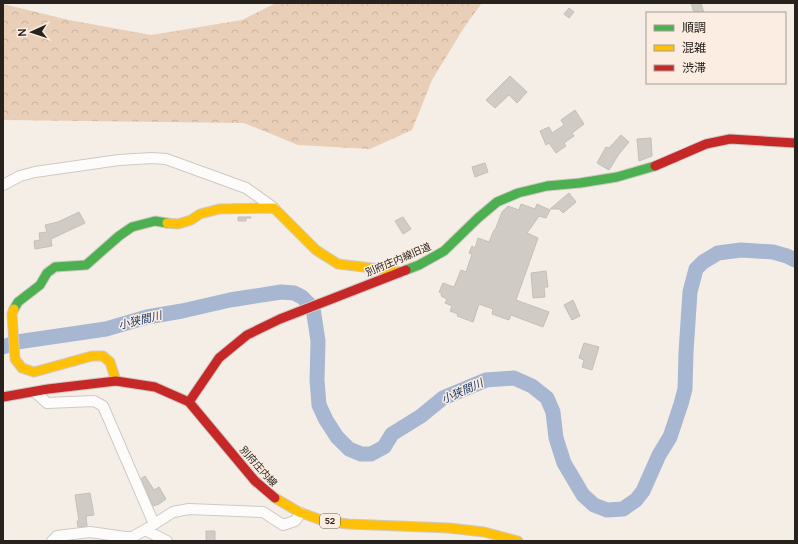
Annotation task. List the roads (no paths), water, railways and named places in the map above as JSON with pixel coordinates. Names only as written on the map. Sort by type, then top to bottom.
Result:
[{"type":"street","name":"別府庄内線旧道","points":[[189,402],[218,358],[247,335],[280,319],[419,264],[444,251],[478,218],[498,202],[518,193],[547,186],[580,183],[617,177],[650,168],[706,144],[730,138],[795,143]]},
{"type":"street","points":[[3,185],[20,176],[35,172],[119,160],[152,158],[166,159],[246,188],[274,208],[316,250],[338,264],[400,272]]},
{"type":"street","points":[[116,380],[110,362],[103,356],[92,356],[34,372],[22,368],[16,359],[12,314],[18,302],[40,285],[47,273],[55,267],[86,265],[119,236],[132,227],[155,222],[178,224],[191,220],[200,214],[219,209],[274,208]]},
{"type":"street","name":"別府庄内線","points":[[3,397],[116,380],[155,387],[189,402],[255,481],[282,503],[301,513],[317,519],[341,523],[466,530],[505,536],[518,541]]},
{"type":"street","points":[[35,392],[47,403],[94,401],[103,406],[154,524]]},
{"type":"street","points":[[52,541],[57,536],[90,532],[125,537],[132,536],[145,530],[173,512],[189,509],[263,512],[283,525],[295,520],[301,513]]},
{"type":"street","points":[[145,530],[167,541]]},
{"type":"waterway","name":"小狭間川","points":[[3,347],[17,342],[106,329],[147,317],[230,300],[281,292],[294,293],[302,297],[313,308],[318,341],[317,380],[319,405],[326,420],[337,437],[349,449],[361,454],[371,454],[384,447],[392,434],[421,416],[443,398],[486,380],[514,378],[532,386],[547,398],[553,412],[556,438],[564,463],[583,495],[594,505],[607,510],[623,509],[636,500],[643,491],[659,455],[670,437],[681,404],[685,389],[690,292],[696,269],[703,262],[718,253],[741,250],[773,252],[795,260]]}]
